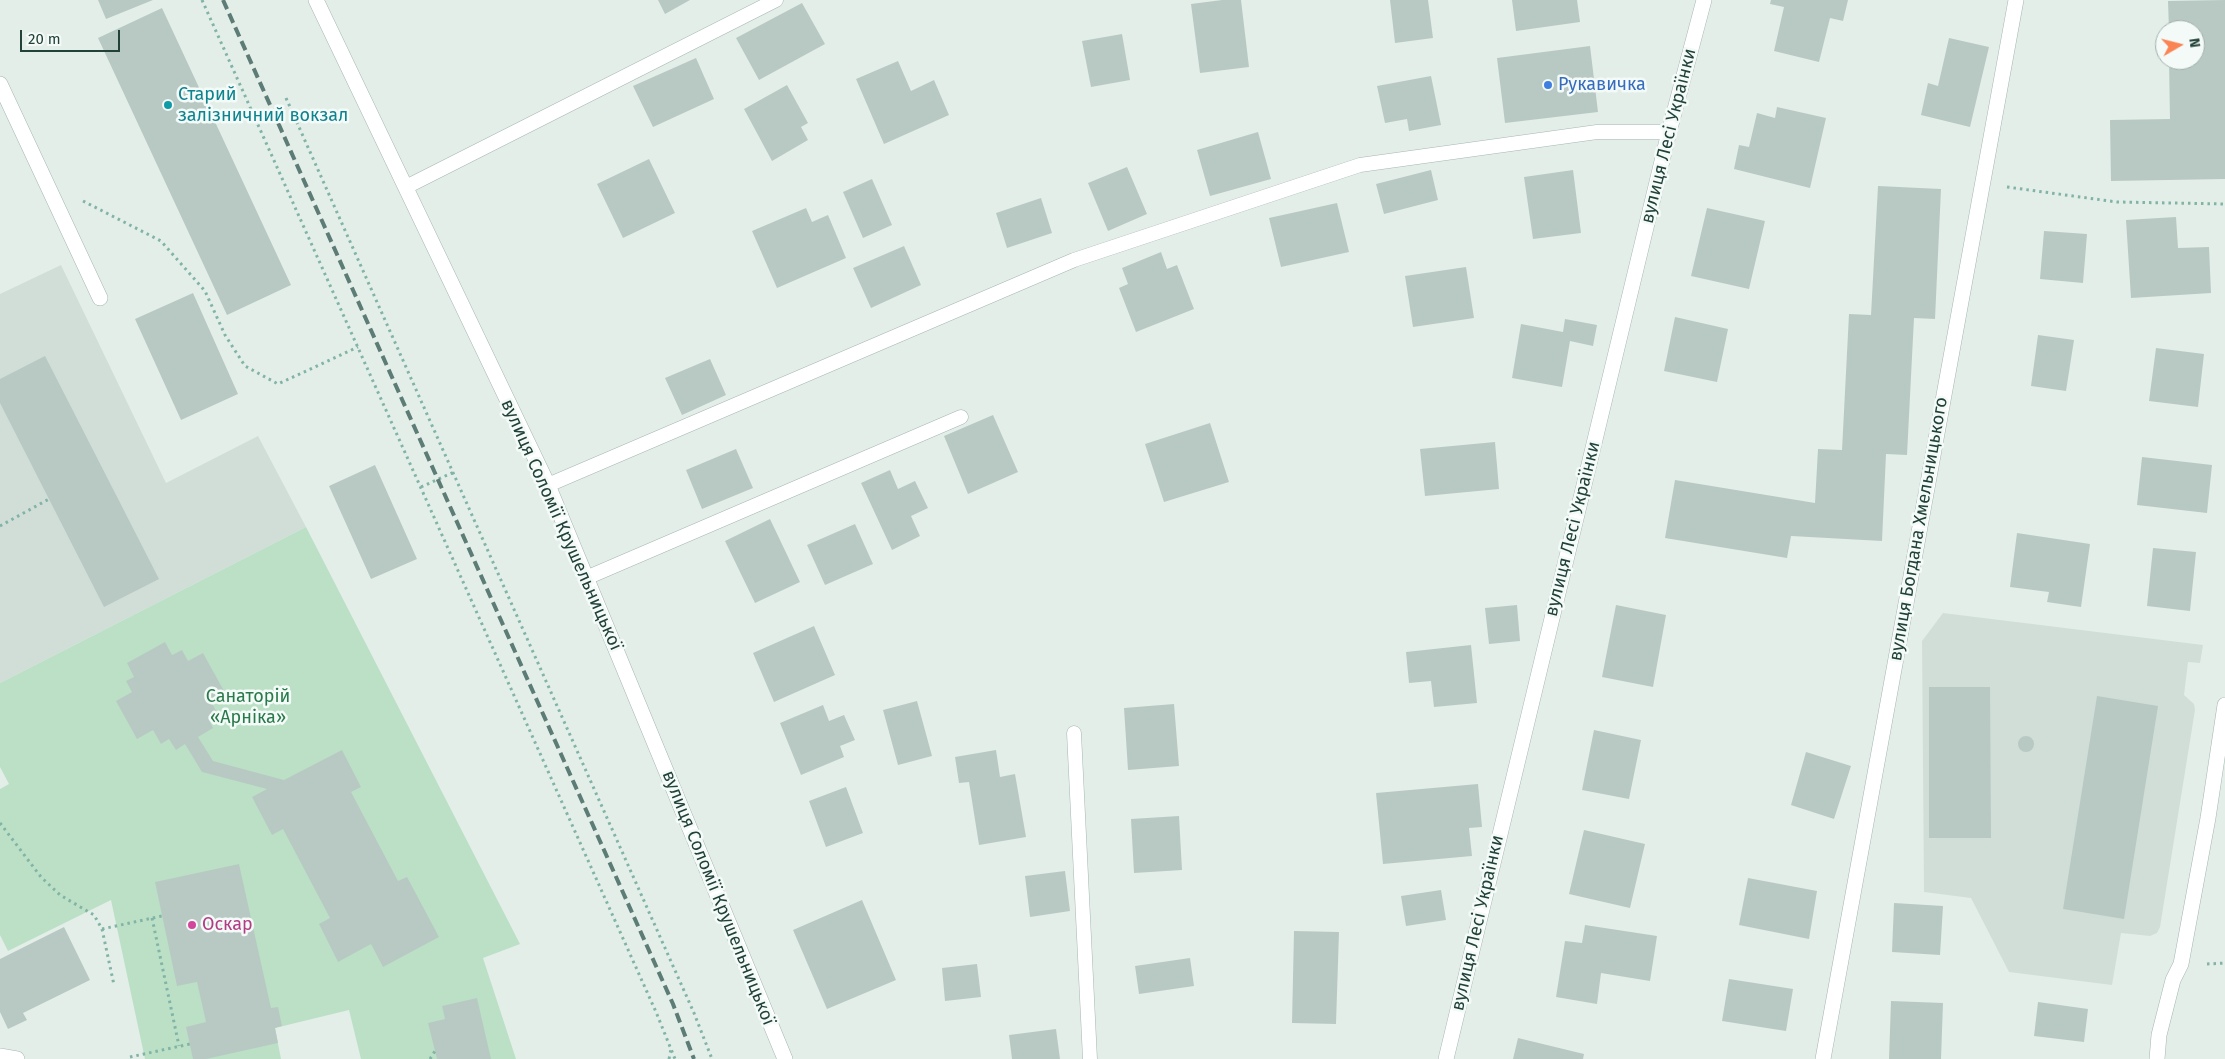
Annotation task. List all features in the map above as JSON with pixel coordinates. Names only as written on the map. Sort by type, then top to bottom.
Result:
[{"type":"street","name":"вулиця Соломії Крушельницької","points":[[316,0],[548,485],[785,1059]]},
{"type":"street","name":"вулиця Лесі Українки","points":[[1446,1059],[1669,132],[1704,0]]},
{"type":"street","name":"вулиця Богдана Хмельницького","points":[[1823,1059],[2016,0]]},
{"type":"street","points":[[0,84],[100,298]]},
{"type":"street","points":[[2157,1059],[2159,1034],[2173,980],[2181,964],[2208,818],[2225,705]]},
{"type":"street","points":[[0,1056],[17,1059]]},
{"type":"lane","points":[[406,187],[776,0]]},
{"type":"lane","points":[[548,485],[1074,260],[1360,165],[1597,132],[1669,132]]},
{"type":"lane","points":[[586,578],[961,417]]},
{"type":"lane","points":[[1074,733],[1090,1059]]},
{"type":"path","points":[[202,0],[675,1059]]},
{"type":"path","points":[[286,98],[678,977],[712,1059]]},
{"type":"path","points":[[45,182],[161,241],[205,290],[225,335],[245,366],[278,384],[358,347]]},
{"type":"path","points":[[1982,184],[2117,202],[2225,204]]},
{"type":"path","points":[[421,487],[454,472]]},
{"type":"path","points":[[0,526],[49,499]]},
{"type":"path","points":[[0,823],[42,877],[60,895],[94,915],[102,929],[114,985]]},
{"type":"path","points":[[102,929],[162,916]]},
{"type":"path","points":[[152,918],[179,1046]]},
{"type":"path","points":[[130,1057],[190,1044]]},
{"type":"path","points":[[669,1059],[671,1048]]},
{"type":"path","points":[[430,1059],[435,1051]]},
{"type":"shaded area","points":[[61,265],[166,483],[258,436],[306,527],[0,683],[0,294]]},
{"type":"shaded area","points":[[1943,613],[2203,645],[2200,663],[2188,662],[2184,695],[2194,704],[2195,710],[2160,927],[2157,933],[2150,936],[2121,933],[2112,985],[2009,972],[1971,898],[1924,892],[1922,641]]},
{"type":"green space","name":"Санаторій «Арніка»","points":[[306,527],[520,944],[483,958],[516,1059],[361,1059],[349,1010],[275,1028],[281,1059],[145,1059],[111,900],[8,951],[0,935],[0,789],[9,784],[0,767],[0,683]]},
{"type":"building","points":[[98,0],[153,0],[106,19]]},
{"type":"building","points":[[658,0],[690,0],[665,14]]},
{"type":"building","points":[[1222,0],[1241,0],[1249,67],[1200,73],[1191,4]]},
{"type":"building","points":[[1390,0],[1428,0],[1433,38],[1395,43]]},
{"type":"building","points":[[1512,0],[1577,0],[1580,22],[1516,31]]},
{"type":"building","points":[[1771,0],[1848,0],[1843,21],[1830,18],[1819,62],[1774,51],[1784,7],[1770,4]]},
{"type":"building","points":[[2225,0],[2225,179],[2111,181],[2110,120],[2170,119],[2169,70],[2205,70],[2205,20],[2169,20],[2168,1]]},
{"type":"building","points":[[802,3],[825,44],[759,80],[736,38]]},
{"type":"building","name":"Старий залізничний вокзал","points":[[162,8],[291,285],[227,315],[98,38]]},
{"type":"building","points":[[1122,34],[1130,80],[1091,87],[1082,41]]},
{"type":"building","points":[[1949,38],[1989,47],[1970,127],[1921,115],[1928,83],[1938,86]]},
{"type":"building","name":"Рукавичка","points":[[1590,46],[1598,112],[1505,123],[1497,58]]},
{"type":"building","points":[[696,58],[714,99],[653,127],[633,86]]},
{"type":"building","points":[[898,61],[911,91],[934,80],[949,115],[884,144],[856,79]]},
{"type":"building","points":[[1431,76],[1441,125],[1409,131],[1407,119],[1385,123],[1377,86]]},
{"type":"building","points":[[787,85],[808,123],[801,127],[808,140],[772,161],[744,109]]},
{"type":"building","points":[[1777,107],[1826,118],[1810,188],[1734,169],[1739,145],[1749,147],[1757,113],[1775,118]]},
{"type":"building","points":[[1258,132],[1271,179],[1210,196],[1197,150]]},
{"type":"building","points":[[649,159],[675,213],[623,238],[597,184]]},
{"type":"building","points":[[1127,167],[1147,214],[1108,231],[1088,183]]},
{"type":"building","points":[[1431,170],[1438,200],[1384,214],[1376,184]]},
{"type":"building","points":[[1573,170],[1581,233],[1533,239],[1524,177]]},
{"type":"building","points":[[872,179],[892,225],[863,238],[843,192]]},
{"type":"building","points":[[1878,186],[1941,189],[1935,319],[1914,318],[1907,455],[1886,454],[1882,541],[1791,536],[1787,558],[1665,538],[1675,480],[1815,503],[1818,449],[1842,450],[1849,314],[1871,315]]},
{"type":"building","points":[[1041,198],[1052,233],[1007,248],[996,213]]},
{"type":"building","points":[[1337,203],[1349,252],[1281,267],[1269,218]]},
{"type":"building","points":[[806,208],[812,222],[828,215],[846,258],[777,288],[752,231]]},
{"type":"building","points":[[1707,208],[1765,221],[1749,289],[1691,276]]},
{"type":"building","points":[[2176,217],[2178,248],[2209,247],[2211,293],[2131,298],[2126,220]]},
{"type":"building","points":[[2044,231],[2087,234],[2083,283],[2040,279]]},
{"type":"building","points":[[904,246],[921,285],[871,308],[853,268]]},
{"type":"building","points":[[1161,252],[1167,269],[1177,265],[1194,309],[1136,332],[1119,288],[1128,284],[1122,268]]},
{"type":"building","points":[[1466,267],[1474,318],[1413,327],[1405,276]]},
{"type":"building","points":[[193,293],[238,394],[181,420],[135,319]]},
{"type":"building","points":[[1675,317],[1728,329],[1717,382],[1664,371]]},
{"type":"building","points":[[1565,319],[1597,325],[1593,346],[1570,341],[1562,387],[1512,378],[1521,324],[1563,332]]},
{"type":"building","points":[[2038,335],[2074,340],[2066,391],[2031,386]]},
{"type":"building","points":[[2156,348],[2204,354],[2198,407],[2149,401]]},
{"type":"building","points":[[45,356],[159,579],[104,607],[0,403],[0,379]]},
{"type":"building","points":[[710,359],[726,395],[682,415],[665,378]]},
{"type":"building","points":[[993,415],[1018,472],[968,494],[944,436]]},
{"type":"building","points":[[1210,423],[1229,482],[1164,502],[1145,444]]},
{"type":"building","points":[[1495,442],[1499,489],[1425,496],[1420,449]]},
{"type":"building","points":[[736,449],[753,488],[702,509],[686,470]]},
{"type":"building","points":[[2142,457],[2212,465],[2207,513],[2137,505]]},
{"type":"building","points":[[375,465],[417,559],[371,579],[329,486]]},
{"type":"building","points":[[890,470],[898,489],[915,481],[928,508],[911,516],[920,536],[892,550],[861,483]]},
{"type":"building","points":[[770,519],[800,582],[755,603],[725,541]]},
{"type":"building","points":[[855,524],[873,564],[825,585],[807,545]]},
{"type":"building","points":[[2017,533],[2090,544],[2081,607],[2047,602],[2049,592],[2010,587]]},
{"type":"building","points":[[2153,548],[2196,552],[2190,611],[2147,606]]},
{"type":"building","points":[[1517,605],[1520,641],[1489,644],[1485,608]]},
{"type":"building","points":[[1616,605],[1666,615],[1653,687],[1602,677]]},
{"type":"building","points":[[814,626],[835,675],[774,702],[753,653]]},
{"type":"building","points":[[165,642],[172,655],[182,650],[188,661],[203,653],[224,691],[210,699],[217,713],[208,718],[213,728],[198,737],[213,761],[284,780],[342,750],[361,787],[351,792],[398,881],[407,877],[439,937],[383,967],[371,944],[338,962],[319,924],[330,918],[283,829],[272,835],[252,797],[267,789],[202,772],[185,744],[176,750],[169,739],[161,744],[153,730],[137,739],[116,701],[132,692],[126,681],[134,677],[127,663]]},
{"type":"building","points":[[1471,645],[1477,703],[1434,707],[1431,681],[1409,683],[1406,652]]},
{"type":"building","points":[[1929,687],[1990,687],[1991,838],[1929,838]]},
{"type":"building","points":[[2097,696],[2158,706],[2124,919],[2063,909]]},
{"type":"building","points":[[917,701],[932,756],[898,765],[883,710]]},
{"type":"building","points":[[1174,704],[1179,766],[1128,770],[1124,708]]},
{"type":"building","points":[[823,705],[829,721],[844,715],[855,740],[840,746],[844,757],[801,775],[780,723]]},
{"type":"building","points":[[1594,730],[1641,740],[1629,799],[1582,790]]},
{"type":"building","points":[[2023,736],[2029,736],[2034,741],[2032,750],[2023,752],[2018,747],[2018,741]]},
{"type":"building","points":[[996,750],[1000,777],[1015,774],[1026,837],[979,845],[969,782],[959,783],[955,757]]},
{"type":"building","points":[[1806,752],[1851,766],[1834,819],[1791,805]]},
{"type":"building","points":[[1478,784],[1482,827],[1469,828],[1472,856],[1383,864],[1376,793]]},
{"type":"building","points":[[846,787],[863,833],[826,847],[809,801]]},
{"type":"building","points":[[1179,816],[1182,870],[1134,873],[1131,819]]},
{"type":"building","points":[[1584,830],[1645,844],[1630,908],[1569,894]]},
{"type":"building","points":[[239,864],[271,1008],[278,1007],[282,1026],[275,1028],[278,1043],[206,1059],[193,1059],[186,1027],[206,1022],[197,982],[177,986],[155,882]]},
{"type":"building","points":[[1065,871],[1070,911],[1030,917],[1025,876]]},
{"type":"building","points":[[1748,878],[1817,891],[1809,939],[1739,925]]},
{"type":"building","points":[[1441,890],[1446,920],[1406,926],[1401,896]]},
{"type":"building","points":[[862,900],[896,980],[827,1009],[793,930]]},
{"type":"building","points":[[1894,903],[1943,906],[1940,955],[1892,952]]},
{"type":"building","points":[[1585,925],[1657,936],[1650,981],[1601,973],[1597,1004],[1556,997],[1565,941],[1582,943]]},
{"type":"building","points":[[64,927],[90,980],[23,1013],[27,1020],[8,1029],[0,1012],[0,959]]},
{"type":"building","points":[[1294,931],[1339,932],[1336,1024],[1292,1023]]},
{"type":"building","points":[[1190,958],[1194,986],[1139,994],[1135,966]]},
{"type":"building","points":[[977,964],[981,997],[945,1001],[942,968]]},
{"type":"building","points":[[1729,979],[1793,989],[1786,1031],[1722,1021]]},
{"type":"building","points":[[477,998],[491,1059],[437,1059],[428,1023],[445,1019],[442,1006]]},
{"type":"building","points":[[1891,1001],[1943,1003],[1941,1059],[1889,1059]]},
{"type":"building","points":[[2038,1002],[2088,1009],[2084,1042],[2034,1036]]},
{"type":"building","points":[[1056,1029],[1060,1059],[1012,1059],[1009,1035]]},
{"type":"building","points":[[1518,1038],[1584,1054],[1583,1059],[1513,1059]]},
{"type":"railway","points":[[223,0],[673,1004],[694,1059]]},
{"type":"place","name":"Рукавичка","points":[[1548,85]]},
{"type":"place","name":"Старий залізничний вокзал","points":[[168,105]]},
{"type":"place","name":"Оскар","points":[[192,925]]}]
